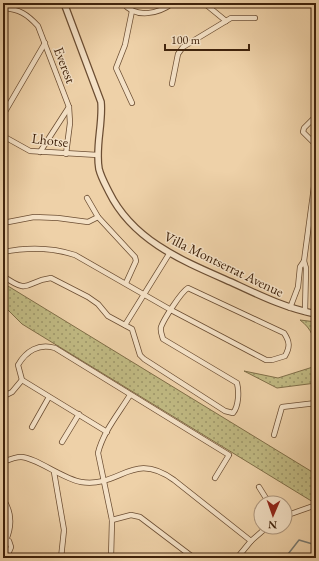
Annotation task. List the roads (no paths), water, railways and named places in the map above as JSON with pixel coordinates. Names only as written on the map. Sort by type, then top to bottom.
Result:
[{"type":"street","name":"Villa Montserrat Avenue","points":[[64,3],[101,102],[102,118],[98,155],[100,169],[103,180],[118,207],[141,233],[169,254],[260,297],[290,308],[316,314]]},
{"type":"street","points":[[123,3],[132,11],[147,14],[159,12],[173,3]]},
{"type":"street","points":[[204,3],[226,22]]},
{"type":"street","name":"Everest","points":[[3,8],[13,9],[28,15],[38,26],[69,107],[70,123],[66,154]]},
{"type":"street","points":[[132,11],[125,45],[116,68],[132,103]]},
{"type":"street","points":[[172,84],[178,54],[183,47],[237,17],[255,18]]},
{"type":"street","points":[[3,114],[45,43]]},
{"type":"street","points":[[40,152],[69,107]]},
{"type":"street","points":[[316,116],[304,128],[303,132],[316,145]]},
{"type":"street","name":"Lhotse","points":[[3,136],[30,151],[98,155]]},
{"type":"street","points":[[305,312],[306,268],[304,262],[316,172]]},
{"type":"street","points":[[87,198],[98,217],[136,257],[136,261],[126,283]]},
{"type":"street","points":[[3,223],[34,217],[58,218],[88,222],[98,217]]},
{"type":"street","points":[[3,252],[39,248],[60,250],[75,255],[171,310],[266,360],[272,360],[285,356],[289,348],[289,340],[284,333],[188,288],[182,291],[171,310],[160,328],[163,339],[237,383],[236,409],[233,413],[225,411],[144,359],[140,355],[132,330],[126,325],[108,316],[98,304],[88,297],[50,278],[23,287],[14,284],[3,276]]},
{"type":"street","points":[[126,325],[169,254]]},
{"type":"street","points":[[290,308],[298,287],[300,267],[304,262]]},
{"type":"street","points":[[107,432],[22,380],[18,365],[22,357],[39,346],[55,348],[229,455],[215,478]]},
{"type":"street","points":[[6,395],[12,392],[22,380]]},
{"type":"street","points":[[111,558],[112,520],[105,480],[98,453],[100,444],[130,395]]},
{"type":"street","points":[[32,427],[50,397]]},
{"type":"street","points":[[274,435],[282,407],[316,403]]},
{"type":"street","points":[[62,442],[79,414]]},
{"type":"street","points":[[3,462],[22,457],[54,472],[81,482],[105,480],[146,467],[162,471],[251,542]]},
{"type":"street","points":[[54,472],[64,530],[61,558]]},
{"type":"street","points":[[259,487],[264,495]]},
{"type":"street","points":[[3,499],[10,513],[11,524],[5,539],[10,543],[11,549],[8,554],[3,555]]},
{"type":"street","points":[[293,513],[316,505]]},
{"type":"street","points":[[112,520],[131,515],[140,517],[194,558]]},
{"type":"street","points":[[237,558],[258,535]]},
{"type":"waterway","points":[[285,558],[299,540],[316,545]]}]
